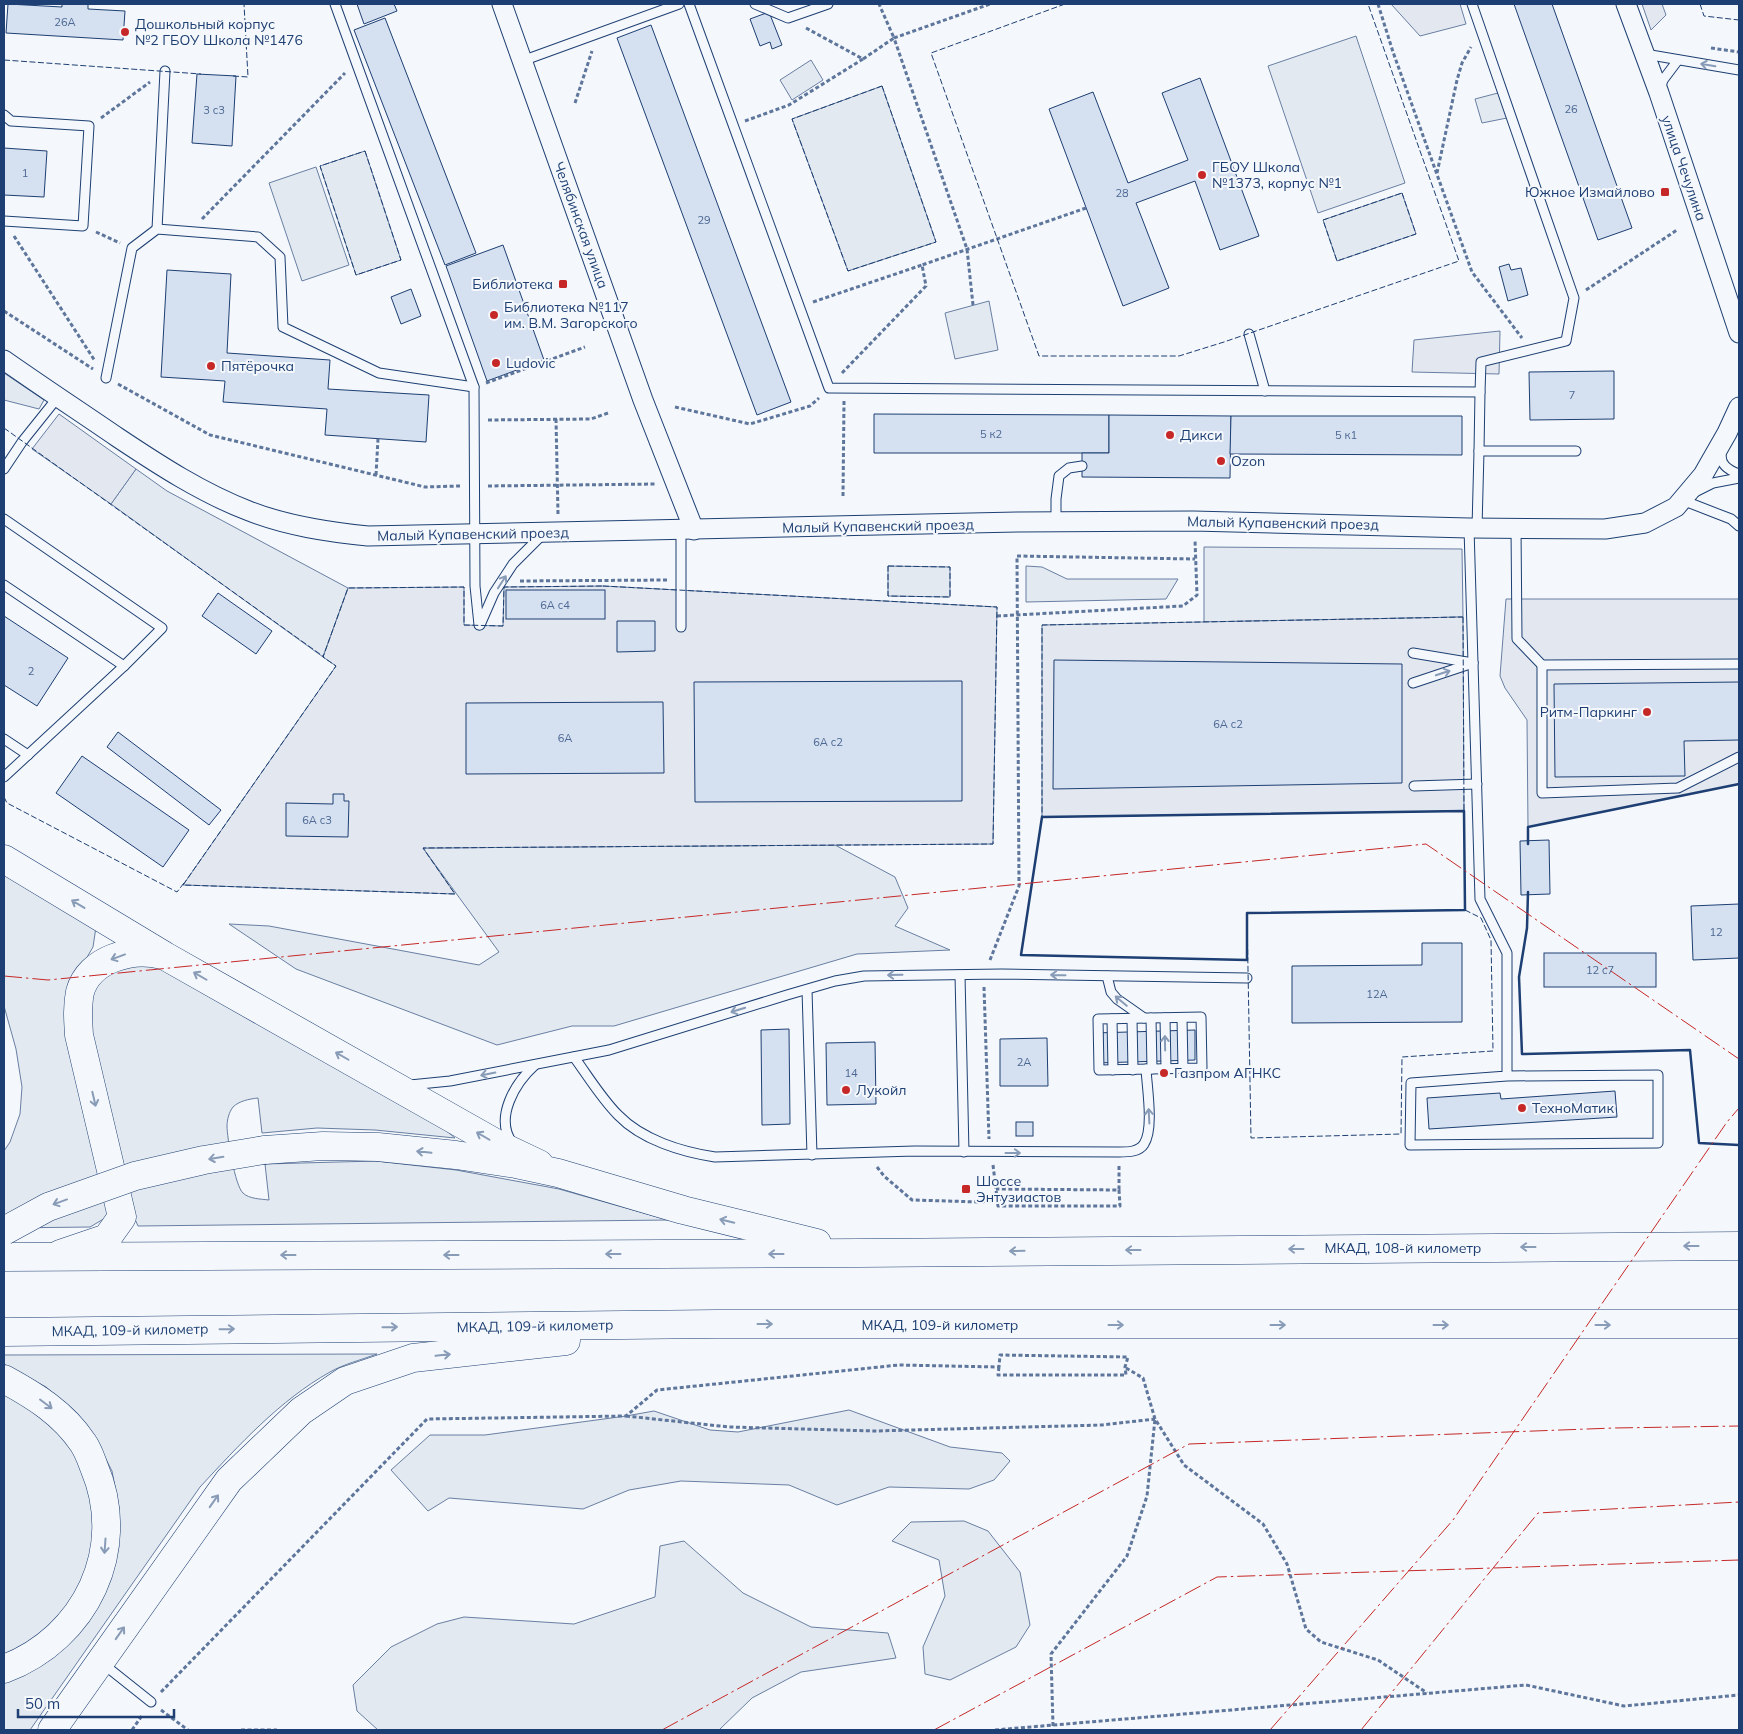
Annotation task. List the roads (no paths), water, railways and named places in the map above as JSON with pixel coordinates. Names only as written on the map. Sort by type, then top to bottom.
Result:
[{"type":"main road","points":[[4,859],[165,956],[499,1145],[558,1173]]},
{"type":"main road","points":[[54,1256],[107,1238],[122,1217],[79,1034],[80,990],[85,980],[106,961],[136,952],[151,952],[165,956]]},
{"type":"main road","points":[[4,1231],[48,1207],[135,1176],[204,1160],[264,1150],[323,1146],[378,1147],[456,1155],[516,1164],[558,1173],[683,1210],[860,1253]]},
{"type":"main road","name":"МКАД, 108-й километр","points":[[860,1253],[1739,1246]]},
{"type":"main road","points":[[4,1256],[860,1253]]},
{"type":"main road","points":[[52,1730],[229,1480],[301,1411],[345,1381],[413,1358],[716,1324]]},
{"type":"main road","name":"МКАД, 109-й километр","points":[[4,1332],[716,1324],[1739,1324]]},
{"type":"main road","points":[[4,1379],[36,1396],[60,1415],[84,1444],[102,1486],[107,1517],[104,1555],[92,1592],[70,1625],[48,1644],[20,1663],[4,1669]]},
{"type":"street","name":"Челябинская улица","points":[[502,4],[635,378],[676,484],[687,530]]},
{"type":"street","name":"улица Чечулина","points":[[1626,4],[1659,93],[1739,333]]},
{"type":"street","name":"Малый Купавенский проезд","points":[[4,360],[167,470],[210,494],[250,512],[330,532],[368,536],[1193,521],[1473,528],[1605,529],[1645,523],[1676,507],[1703,475],[1727,433],[1739,407]]},
{"type":"lane","points":[[335,4],[474,387],[475,586],[480,625],[494,593],[513,564],[544,533]]},
{"type":"lane","points":[[522,61],[679,4]]},
{"type":"lane","points":[[689,4],[829,388],[1480,392]]},
{"type":"lane","points":[[755,4],[788,18],[828,4]]},
{"type":"lane","points":[[1472,4],[1574,298],[1566,341],[1530,348],[1481,362],[1479,450],[1473,528],[1473,663],[1481,918]]},
{"type":"lane","points":[[1645,54],[1739,70]]},
{"type":"lane","points":[[1659,93],[1663,80],[1678,60]]},
{"type":"lane","points":[[157,229],[165,71]]},
{"type":"lane","points":[[4,115],[11,121],[89,126],[83,226],[4,221]]},
{"type":"lane","points":[[106,378],[132,248],[157,229],[258,236],[280,257],[283,327],[379,373],[474,387]]},
{"type":"lane","points":[[1249,334],[1265,390]]},
{"type":"lane","points":[[4,469],[22,442],[58,397]]},
{"type":"lane","points":[[1727,433],[1720,455],[1722,463],[1729,470],[1739,474]]},
{"type":"lane","points":[[1479,450],[1576,451]]},
{"type":"lane","points":[[1056,522],[1059,476],[1069,468],[1082,466]]},
{"type":"lane","points":[[1682,500],[1713,483],[1739,478]]},
{"type":"lane","points":[[1682,500],[1731,519],[1739,526]]},
{"type":"lane","points":[[4,519],[162,628],[124,666],[4,777]]},
{"type":"lane","points":[[1516,528],[1517,639],[1542,664],[1739,664]]},
{"type":"lane","points":[[681,627],[682,580],[687,530]]},
{"type":"lane","points":[[4,585],[124,666]]},
{"type":"lane","points":[[1413,653],[1473,663]]},
{"type":"lane","points":[[1413,683],[1473,663]]},
{"type":"lane","points":[[1542,664],[1542,793],[1678,788],[1739,757]]},
{"type":"lane","points":[[4,739],[28,755]]},
{"type":"lane","points":[[1414,786],[1477,784]]},
{"type":"lane","points":[[1480,899],[1507,953],[1507,1076]]},
{"type":"lane","points":[[395,1086],[450,1081],[609,1050],[835,981],[864,976],[960,974],[1247,978]]},
{"type":"lane","points":[[960,974],[964,1152]]},
{"type":"lane","points":[[1107,976],[1111,992],[1117,999],[1147,1018]]},
{"type":"lane","points":[[807,990],[812,1155]]},
{"type":"lane","points":[[1201,1017],[1202,1068],[1099,1070],[1098,1019],[1165,1018],[1201,1017]]},
{"type":"lane","points":[[574,1057],[618,1116],[644,1134],[675,1148],[696,1154],[715,1157],[865,1153],[1119,1152],[1137,1150],[1144,1145],[1148,1136],[1149,1069],[1147,1018]]},
{"type":"lane","points":[[1165,1018],[1166,1069]]},
{"type":"lane","points":[[1182,1018],[1184,1068]]},
{"type":"lane","points":[[1112,1019],[1113,1070]]},
{"type":"lane","points":[[1132,1019],[1133,1070]]},
{"type":"lane","points":[[524,1157],[510,1140],[506,1124],[507,1112],[510,1099],[517,1085],[525,1074],[536,1065]]},
{"type":"lane","points":[[1658,1075],[1658,1143],[1410,1145],[1411,1083],[1507,1076],[1658,1075]]},
{"type":"lane","points":[[100,1661],[151,1702]]},
{"type":"place","name":"Дошкольный корпус №2 ГБОУ Школа №1476","points":[[125,32]]},
{"type":"place","name":"ГБОУ Школа №1373, корпус №1","points":[[1202,175]]},
{"type":"place","name":"Южное Измайлово","points":[[1665,192]]},
{"type":"place","name":"Библиотека","points":[[563,284]]},
{"type":"place","name":"Библиотека №117 им. В.М. Загорского","points":[[494,315]]},
{"type":"place","name":"Ludovic","points":[[496,363]]},
{"type":"place","name":"Пятёрочка","points":[[211,366]]},
{"type":"place","name":"Дикси","points":[[1170,435]]},
{"type":"place","name":"Ozon","points":[[1221,461]]},
{"type":"place","name":"Ритм-Паркинг","points":[[1647,712]]},
{"type":"place","name":"Газпром АГНКС","points":[[1164,1073]]},
{"type":"place","name":"Лукойл","points":[[846,1090]]},
{"type":"place","name":"ТехноМатик","points":[[1522,1108]]},
{"type":"place","name":"Шоссе Энтузиастов","points":[[966,1189]]}]
